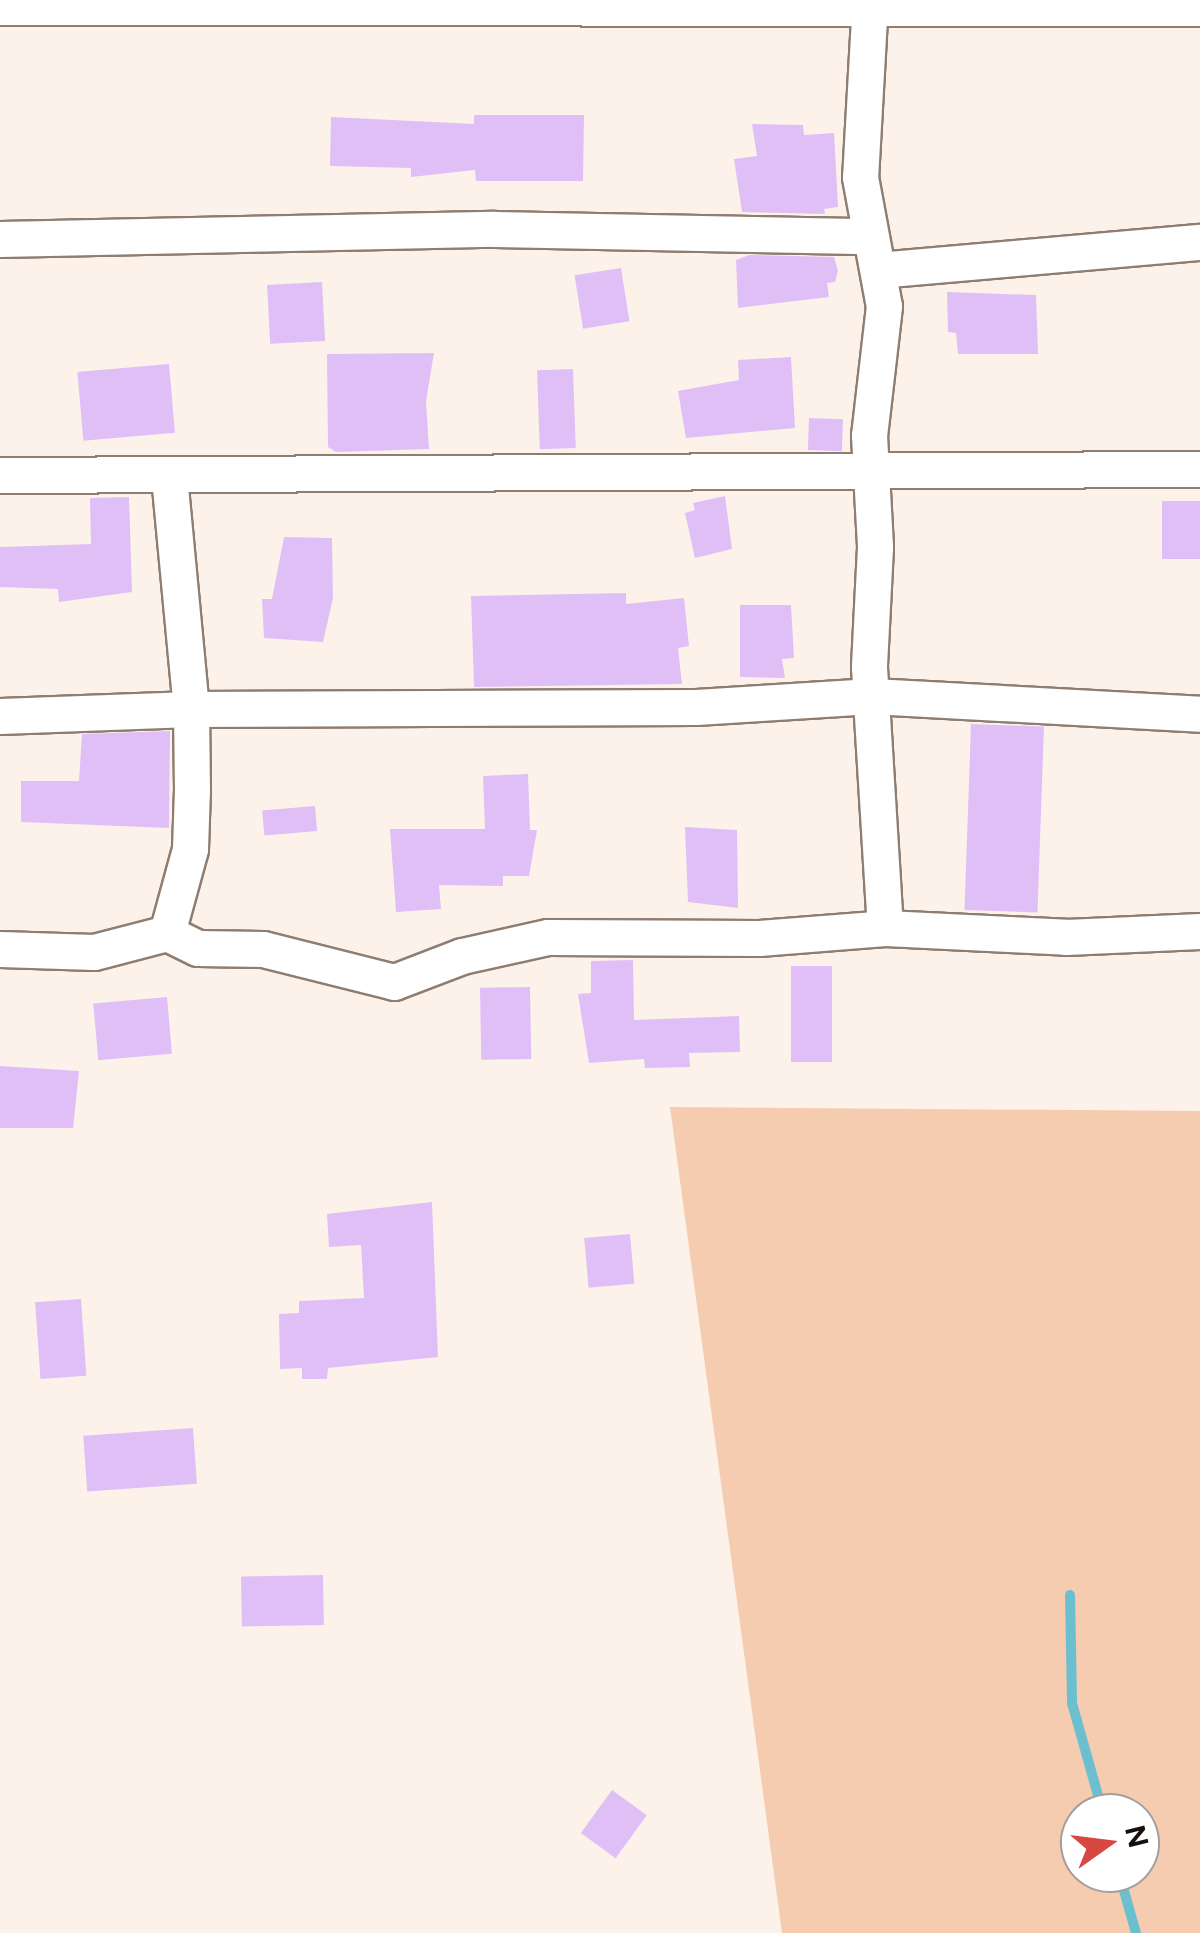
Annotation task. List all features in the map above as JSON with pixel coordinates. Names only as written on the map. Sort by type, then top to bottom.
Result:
[{"type":"street","points":[[870,2],[860,177],[878,270],[884,333],[869,472],[875,547],[872,696],[884,928]]},
{"type":"street","points":[[0,7],[870,2],[1200,8]]},
{"type":"street","points":[[0,239],[494,229],[869,236]]},
{"type":"street","points":[[878,270],[1200,242]]},
{"type":"street","points":[[0,475],[1200,469]]},
{"type":"street","points":[[167,934],[190,849],[191,708],[170,475]]},
{"type":"street","points":[[0,716],[191,708],[696,707],[872,696],[1200,714]]},
{"type":"street","points":[[0,949],[94,952],[167,934],[198,948],[263,949],[394,982],[462,956],[548,938],[759,938],[884,928],[1066,937],[1200,932]]},
{"type":"shaded area","points":[[670,1107],[1200,1111],[1200,1933],[782,1933]]},
{"type":"building","points":[[474,115],[584,115],[583,181],[476,181],[475,170],[411,177],[411,168],[330,166],[331,117],[474,124]]},
{"type":"building","points":[[752,124],[803,125],[804,135],[834,133],[838,207],[824,209],[825,214],[742,212],[734,159],[757,156]]},
{"type":"building","points":[[749,255],[834,257],[838,271],[835,282],[827,283],[829,297],[738,308],[736,260]]},
{"type":"building","points":[[621,268],[629,321],[583,329],[575,275]]},
{"type":"building","points":[[322,282],[325,341],[270,344],[267,285]]},
{"type":"building","points":[[947,292],[1036,295],[1038,354],[958,354],[956,333],[948,332]]},
{"type":"building","points":[[434,353],[426,401],[429,449],[336,452],[328,447],[327,354]]},
{"type":"building","points":[[791,357],[795,428],[686,438],[678,391],[739,380],[738,360]]},
{"type":"building","points":[[169,364],[175,433],[83,441],[77,372]]},
{"type":"building","points":[[573,369],[576,448],[540,449],[537,370]]},
{"type":"building","points":[[809,418],[843,419],[842,451],[808,450]]},
{"type":"building","points":[[725,496],[732,549],[695,558],[685,513],[695,510],[693,503]]},
{"type":"building","points":[[129,497],[132,592],[59,602],[58,589],[0,587],[0,547],[91,544],[90,498]]},
{"type":"building","points":[[1162,501],[1200,501],[1200,559],[1162,559]]},
{"type":"building","points":[[284,537],[332,538],[333,598],[323,642],[264,638],[262,599],[272,599]]},
{"type":"building","points":[[626,593],[626,604],[684,598],[689,646],[678,648],[682,684],[474,687],[471,596]]},
{"type":"building","points":[[740,605],[791,605],[794,658],[782,659],[785,678],[740,677]]},
{"type":"building","points":[[971,724],[1044,727],[1037,912],[965,910]]},
{"type":"building","points":[[170,731],[169,828],[21,822],[21,781],[79,781],[82,734]]},
{"type":"building","points":[[528,774],[530,830],[537,830],[529,876],[503,876],[503,886],[439,885],[441,909],[396,912],[390,829],[485,829],[483,776]]},
{"type":"building","points":[[315,806],[317,831],[264,836],[262,811]]},
{"type":"building","points":[[685,827],[737,830],[738,908],[688,902]]},
{"type":"building","points":[[633,960],[634,1020],[739,1016],[740,1052],[689,1053],[690,1067],[645,1068],[644,1059],[589,1063],[578,994],[591,993],[591,961]]},
{"type":"building","points":[[791,966],[832,966],[832,1062],[791,1062]]},
{"type":"building","points":[[530,987],[531,1059],[481,1060],[480,988]]},
{"type":"building","points":[[167,997],[172,1054],[98,1060],[93,1003]]},
{"type":"building","points":[[0,1066],[79,1071],[73,1128],[0,1128]]},
{"type":"building","points":[[432,1202],[438,1357],[328,1368],[327,1379],[302,1379],[302,1368],[280,1369],[279,1314],[299,1313],[299,1301],[364,1298],[361,1245],[329,1247],[327,1214]]},
{"type":"building","points":[[630,1234],[634,1284],[589,1288],[584,1238]]},
{"type":"building","points":[[81,1299],[86,1376],[40,1379],[35,1302]]},
{"type":"building","points":[[193,1428],[197,1484],[87,1492],[83,1436]]},
{"type":"building","points":[[323,1575],[324,1625],[242,1626],[241,1576]]},
{"type":"building","points":[[612,1790],[647,1815],[616,1858],[581,1833]]},
{"type":"waterway","points":[[1070,1595],[1072,1703],[1097,1793]]},
{"type":"waterway","points":[[1125,1893],[1136,1933]]}]
